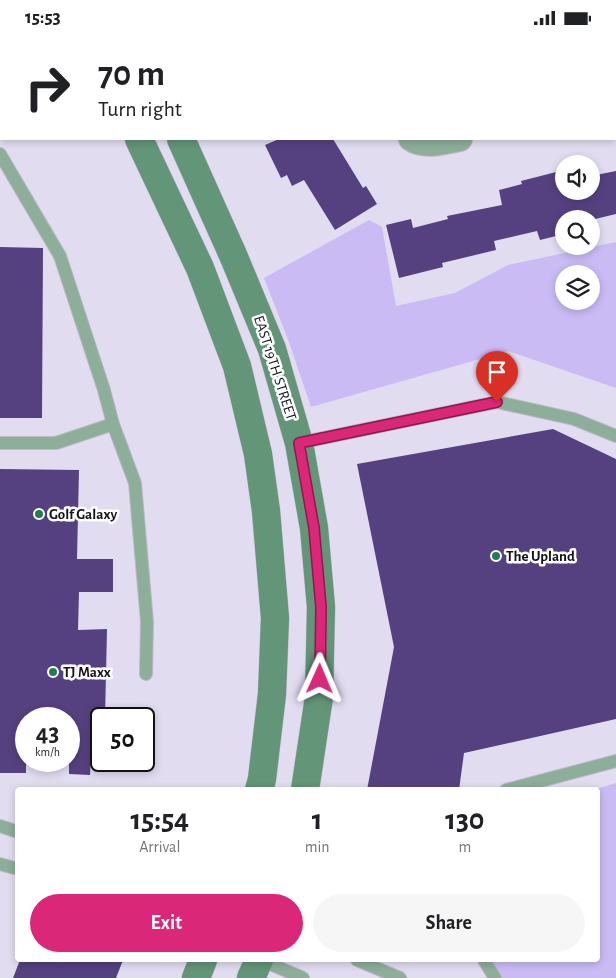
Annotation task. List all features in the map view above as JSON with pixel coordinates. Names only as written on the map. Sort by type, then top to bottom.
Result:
[{"type":"main road","points":[[139,140],[200,268],[237,366],[258,454],[266,511],[275,618],[272,694],[260,787]]},
{"type":"main road","name":"EAST 19TH STREET","points":[[181,140],[233,255],[272,349],[299,443],[314,528],[321,607],[319,697],[305,787]]},
{"type":"main road","points":[[196,978],[203,962]]},
{"type":"main road","points":[[251,978],[259,962]]},
{"type":"street","points":[[414,140],[440,143],[455,140]]},
{"type":"lane","points":[[0,154],[60,256],[104,390],[113,424],[135,483],[146,622],[146,674]]},
{"type":"lane","points":[[299,443],[497,402],[574,419],[616,436]]},
{"type":"lane","points":[[0,443],[56,443],[113,424]]},
{"type":"lane","points":[[517,787],[616,761]]},
{"type":"lane","points":[[0,826],[15,831]]},
{"type":"lane","points":[[0,864],[15,868]]},
{"type":"lane","points":[[265,962],[303,978]]},
{"type":"lane","points":[[362,962],[400,978]]},
{"type":"lane","points":[[485,962],[495,978]]},
{"type":"shaded area","points":[[369,220],[382,227],[396,306],[455,293],[508,265],[555,255],[600,255],[600,245],[616,242],[616,388],[508,351],[311,407],[289,342],[264,278]]},
{"type":"shaded area","points":[[616,783],[616,978],[489,978],[492,962],[600,962],[600,788]]},
{"type":"building","points":[[277,140],[334,140],[363,188],[366,186],[377,204],[335,230],[304,180],[292,186],[287,175],[281,178],[265,145]]},
{"type":"building","points":[[616,171],[616,214],[600,218],[600,210],[555,210],[555,236],[540,240],[537,231],[494,241],[496,250],[442,263],[443,267],[399,278],[386,225],[411,219],[413,228],[448,219],[447,216],[502,205],[499,190],[522,184],[521,181],[555,172],[555,200],[600,200],[600,174]]},
{"type":"building","points":[[0,247],[43,248],[42,418],[0,418]]},
{"type":"building","name":"The Upland","points":[[553,429],[616,459],[616,719],[464,753],[459,787],[368,787],[394,647],[357,464]]},
{"type":"building","points":[[0,469],[79,470],[77,559],[113,559],[113,592],[79,592],[78,630],[107,629],[105,707],[90,707],[90,775],[69,774],[69,772],[80,772],[80,707],[15,707],[15,772],[26,773],[0,773]]},
{"type":"building","points":[[19,962],[122,962],[116,978],[13,978]]},
{"type":"place","name":"Golf Galaxy","points":[[39,514]]},
{"type":"place","name":"The Upland","points":[[496,556]]},
{"type":"place","name":"TJ Maxx","points":[[53,672]]},
{"type":"route","points":[[320,679],[321,607],[314,528],[299,443],[497,402]]}]
